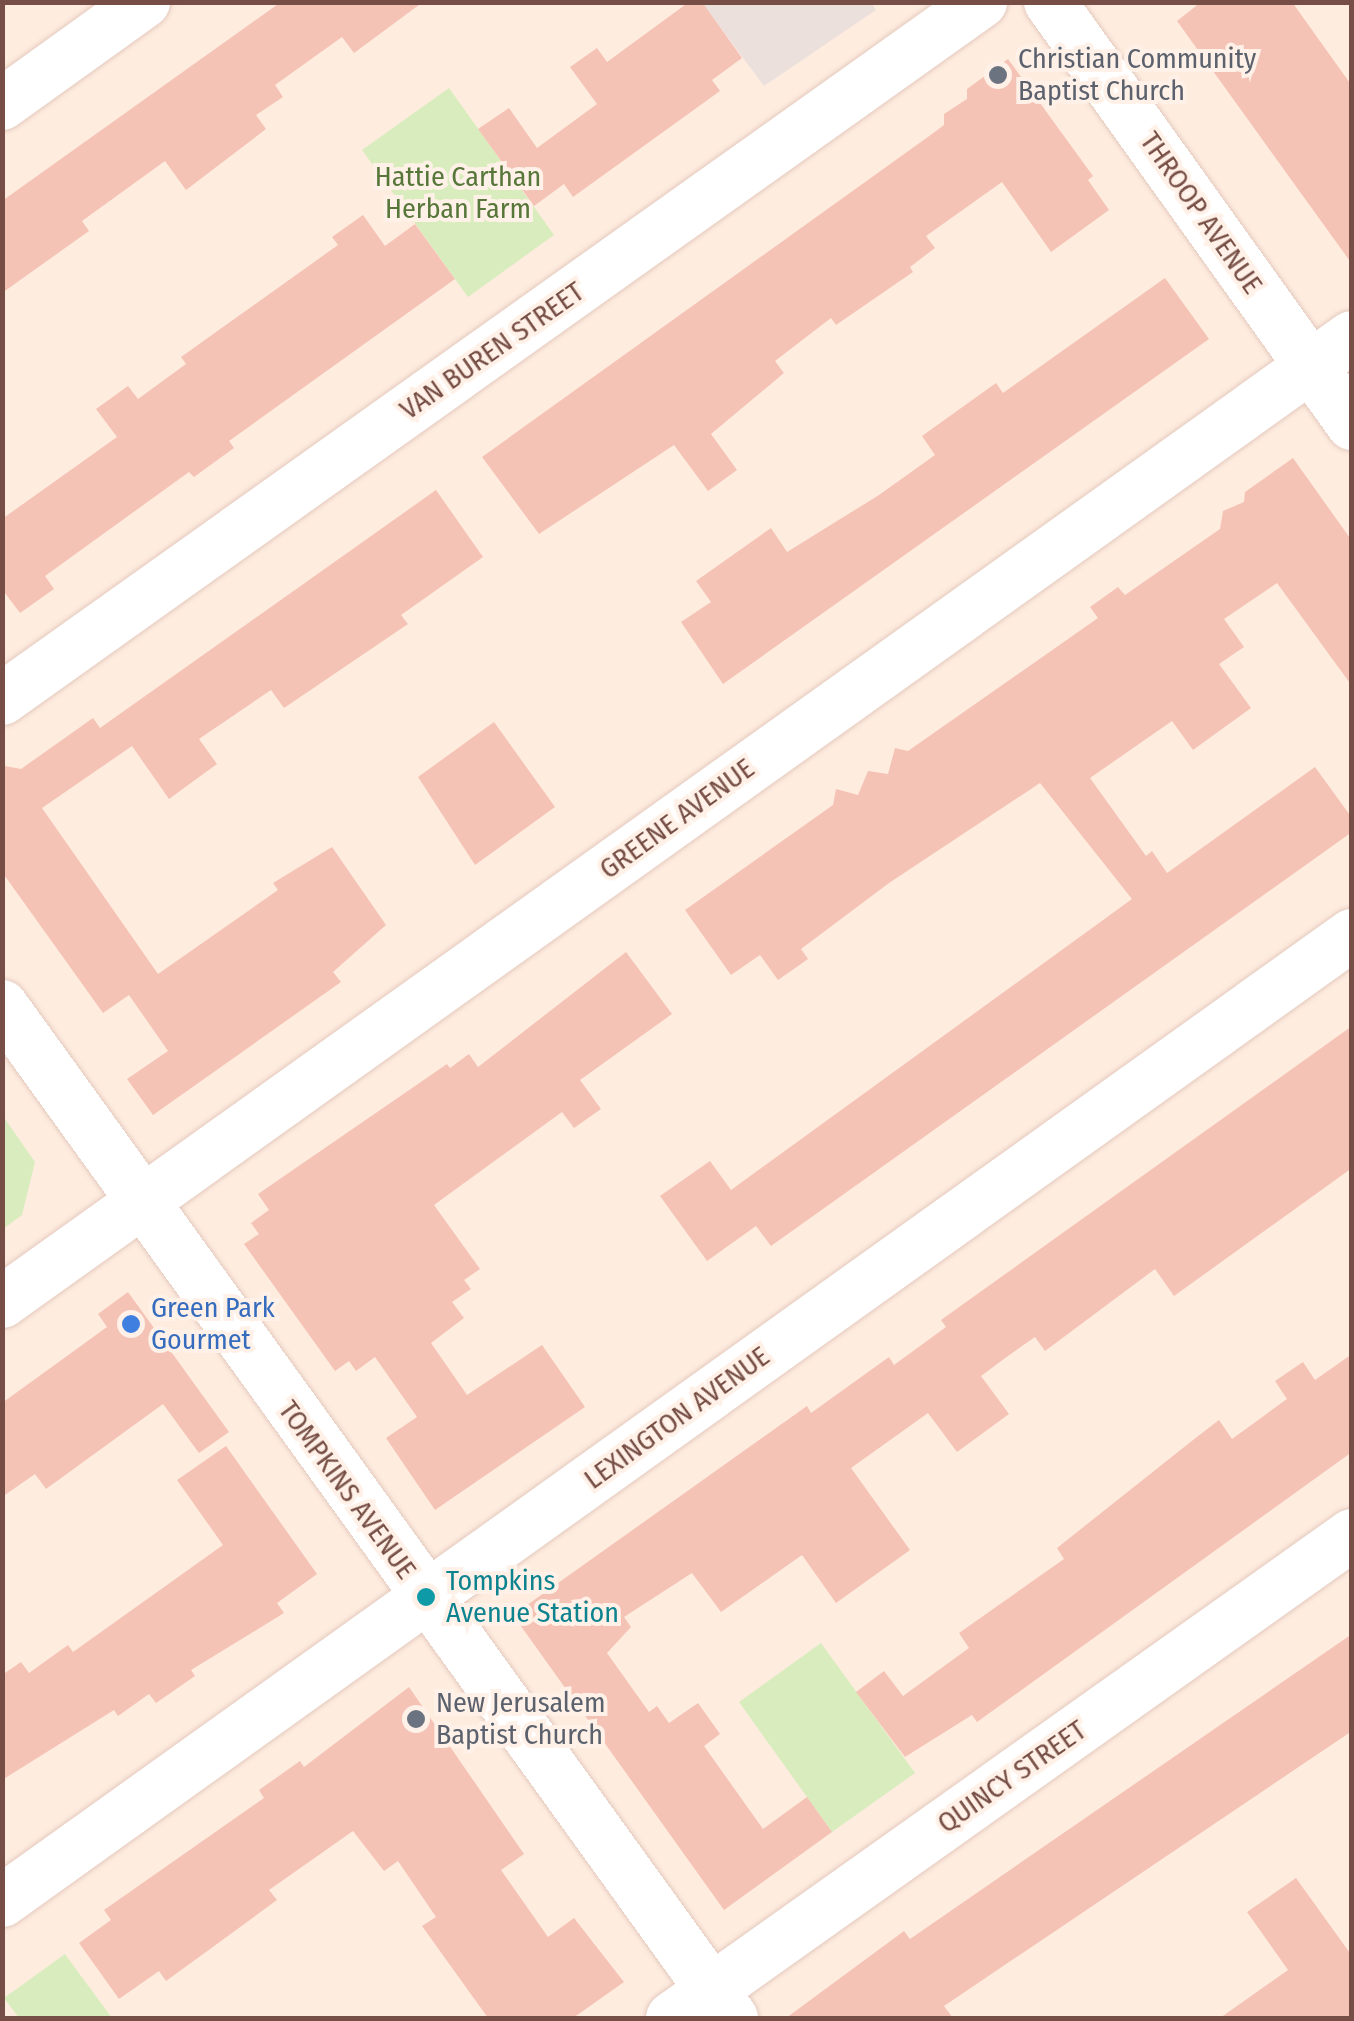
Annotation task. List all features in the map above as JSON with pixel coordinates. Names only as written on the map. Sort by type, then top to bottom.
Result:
[{"type":"street","points":[[2,104],[144,2]]},
{"type":"street","name":"VAN BUREN STREET","points":[[2,699],[982,2]]},
{"type":"street","name":"THROOP AVENUE","points":[[1050,2],[1331,352],[1352,424]]},
{"type":"street","name":"GREENE AVENUE","points":[[2,1302],[1331,352]]},
{"type":"street","name":"LEXINGTON AVENUE","points":[[2,1901],[1352,935]]},
{"type":"street","name":"TOMPKINS AVENUE","points":[[2,1006],[425,1599],[706,2009]]},
{"type":"street","name":"QUINCY STREET","points":[[706,2009],[1352,1535]]},
{"type":"shaded area","points":[[871,2],[876,10],[764,86],[702,3]]},
{"type":"green space","name":"Hattie Carthan Herban Farm","points":[[449,88],[554,235],[468,297],[362,150]]},
{"type":"green space","points":[[3,1116],[35,1162],[22,1215],[3,1229]]},
{"type":"green space","points":[[821,1643],[915,1773],[832,1832],[739,1702]]},
{"type":"green space","points":[[65,1954],[112,2018],[19,2018],[4,1998]]},
{"type":"building","points":[[281,2],[423,2],[354,53],[342,37],[275,85],[283,97],[256,115],[266,129],[186,190],[165,161],[82,221],[89,231],[2,293],[2,201]]},
{"type":"building","points":[[689,2],[702,2],[742,58],[712,80],[720,91],[573,197],[564,184],[534,206],[478,129],[509,108],[537,148],[597,104],[570,67],[597,48],[607,62]]},
{"type":"building","points":[[1201,2],[1292,2],[1352,86],[1352,264],[1177,21]]},
{"type":"building","points":[[1008,59],[1093,176],[1088,180],[1109,210],[1051,252],[1002,182],[926,236],[935,248],[910,267],[913,272],[836,325],[831,318],[775,361],[784,373],[711,434],[737,470],[708,491],[674,445],[539,534],[482,457],[944,125],[944,114],[967,99],[967,89]]},
{"type":"building","points":[[363,215],[385,246],[415,224],[455,279],[229,441],[234,448],[194,477],[189,472],[45,576],[54,589],[20,613],[2,589],[2,519],[117,437],[96,409],[128,386],[138,399],[186,364],[181,357],[338,245],[332,237]]},
{"type":"building","points":[[1165,278],[1209,339],[723,684],[681,622],[711,602],[696,581],[771,528],[787,552],[879,495],[935,455],[922,436],[996,383],[1003,393]]},
{"type":"building","points":[[1293,458],[1352,541],[1352,686],[1277,583],[1224,619],[1244,647],[1219,664],[1251,708],[1193,750],[1172,721],[1090,778],[1146,856],[1152,851],[1167,873],[1315,767],[1352,818],[1352,832],[771,1246],[756,1226],[707,1261],[660,1196],[710,1161],[731,1190],[1132,899],[1040,783],[889,883],[801,949],[808,959],[778,980],[760,955],[731,975],[685,910],[833,805],[836,789],[858,795],[868,771],[888,774],[895,748],[908,751],[1098,618],[1090,607],[1118,587],[1125,595],[1220,529],[1223,511],[1244,502],[1245,492]]},
{"type":"building","points":[[436,490],[483,557],[401,615],[408,624],[284,708],[271,690],[199,739],[217,764],[169,799],[132,746],[42,808],[158,974],[278,890],[273,883],[332,847],[386,925],[333,972],[341,982],[153,1115],[127,1079],[168,1051],[129,995],[103,1013],[2,872],[5,766],[21,769],[93,718],[100,728]]},
{"type":"building","points":[[494,722],[555,807],[475,865],[418,777]]},
{"type":"building","points":[[626,952],[672,1014],[580,1080],[601,1109],[574,1128],[562,1112],[434,1205],[480,1269],[464,1280],[471,1289],[452,1302],[464,1318],[431,1343],[467,1395],[542,1345],[585,1407],[435,1510],[386,1438],[417,1417],[375,1357],[356,1371],[349,1361],[335,1371],[244,1244],[259,1234],[251,1223],[269,1210],[258,1194],[447,1064],[450,1068],[469,1054],[478,1067]]},
{"type":"building","points":[[1352,1026],[1352,1168],[1174,1296],[1155,1269],[1045,1351],[1035,1337],[1008,1356],[981,1376],[1009,1414],[957,1452],[928,1413],[851,1468],[910,1550],[836,1603],[802,1555],[721,1612],[692,1573],[624,1617],[631,1627],[607,1653],[649,1712],[657,1706],[669,1723],[698,1703],[720,1734],[704,1746],[763,1829],[807,1797],[832,1832],[724,1910],[513,1615],[807,1406],[811,1413],[889,1357],[894,1365],[946,1327],[941,1320]]},
{"type":"building","points":[[128,1292],[229,1432],[199,1453],[163,1404],[46,1489],[35,1474],[2,1497],[2,1403],[107,1327],[98,1314]]},
{"type":"building","points":[[1352,1354],[1352,1452],[977,1722],[972,1715],[905,1757],[856,1692],[884,1671],[903,1696],[969,1648],[959,1633],[1064,1559],[1057,1548],[1219,1420],[1232,1439],[1287,1399],[1275,1381],[1303,1362],[1315,1380]]},
{"type":"building","points":[[226,1446],[317,1574],[277,1603],[284,1613],[191,1670],[195,1676],[156,1703],[149,1694],[118,1716],[114,1710],[2,1780],[2,1675],[21,1662],[29,1673],[68,1645],[73,1652],[223,1545],[177,1480]]},
{"type":"building","points":[[1352,1634],[1352,1731],[944,2006],[953,2018],[786,2018],[904,1931],[910,1939]]},
{"type":"building","points":[[409,1687],[524,1854],[501,1870],[548,1937],[574,1918],[624,1982],[573,2018],[488,2018],[422,1926],[436,1917],[398,1861],[384,1871],[353,1831],[269,1890],[277,1900],[166,1981],[159,1971],[119,1999],[79,1943],[111,1920],[104,1910],[264,1798],[259,1790],[300,1761],[304,1767]]},
{"type":"building","points":[[1296,1878],[1352,1956],[1352,2018],[1220,2018],[1288,1970],[1247,1912]]},
{"type":"place","name":"Christian Community Baptist Church","points":[[998,75]]},
{"type":"place","name":"Green Park Gourmet","points":[[131,1324]]},
{"type":"place","name":"Tompkins Avenue Station","points":[[426,1597]]},
{"type":"place","name":"New Jerusalem Baptist Church","points":[[416,1719]]}]
